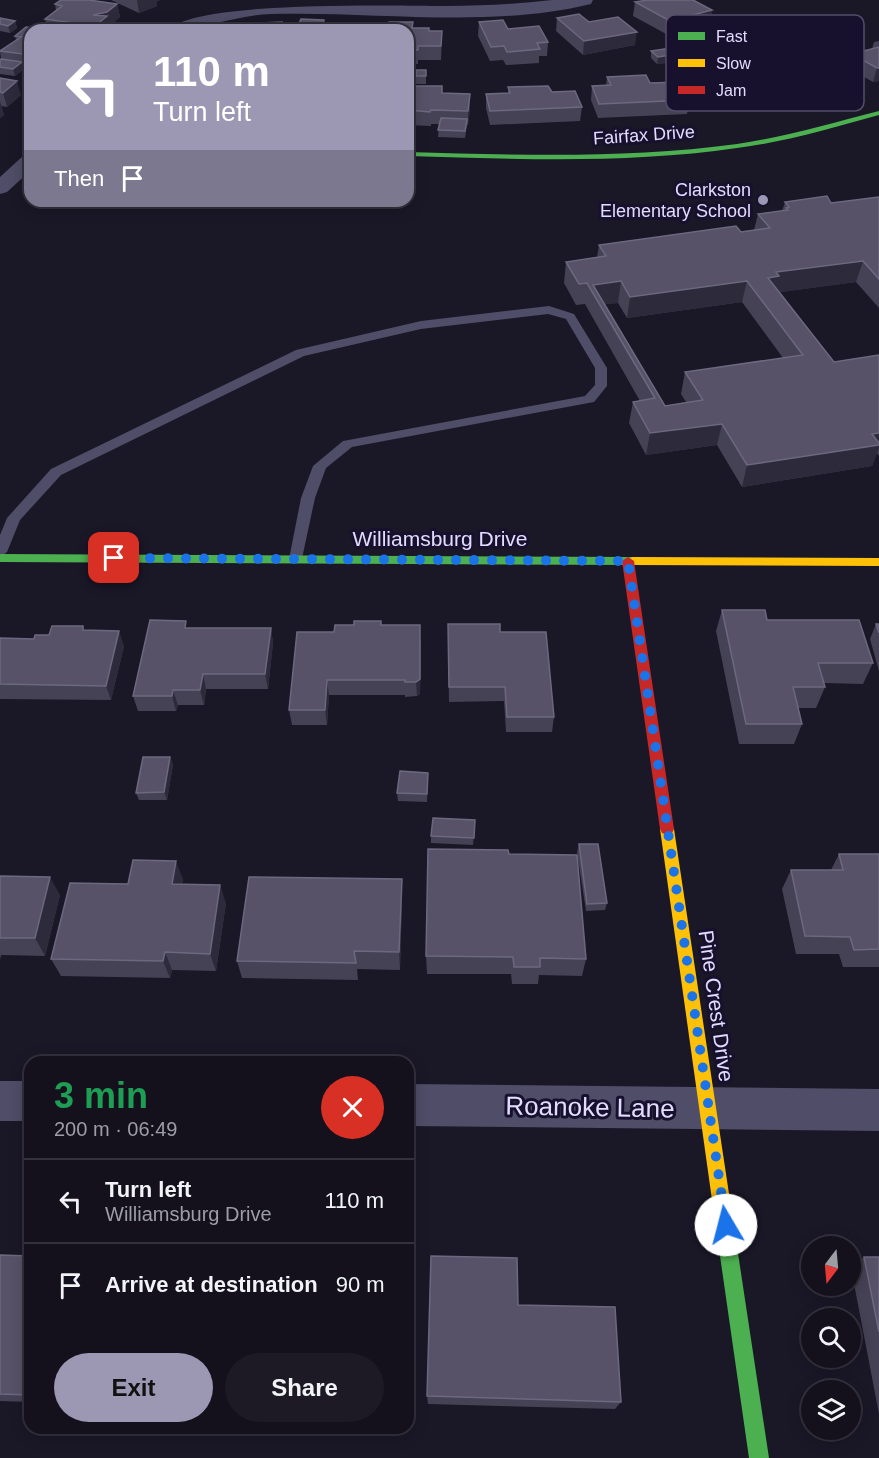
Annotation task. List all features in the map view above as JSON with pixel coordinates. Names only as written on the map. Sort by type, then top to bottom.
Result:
[{"type":"street","points":[[190,24],[204,18],[255,9],[502,11],[585,0]]},
{"type":"street","name":"Fairfax Drive","points":[[414,154],[543,157],[691,151],[775,140],[879,113]]},
{"type":"street","points":[[0,188],[24,166]]},
{"type":"street","name":"Williamsburg Drive","points":[[0,558],[879,562]]},
{"type":"street","name":"Pine Crest Drive","points":[[628,561],[710,1108],[759,1458]]},
{"type":"street","points":[[0,1101],[24,1101]]},
{"type":"street","name":"Roanoke Lane","points":[[414,1105],[879,1110]]},
{"type":"lane","points":[[0,552],[14,518],[56,472],[300,352],[421,324],[549,310],[570,317],[601,368],[601,386],[589,399],[348,444],[320,466],[308,498],[296,559]]},
{"type":"building","points":[[61,0],[89,0],[117,4],[107,12],[93,15],[107,16],[97,24],[81,24],[45,19],[62,6],[55,4]]},
{"type":"building","points":[[693,0],[712,10],[693,15],[666,15],[666,19],[635,2]]},
{"type":"building","points":[[579,14],[589,22],[618,17],[637,32],[584,41],[557,18]]},
{"type":"building","points":[[0,18],[15,21],[8,26],[0,24]]},
{"type":"building","points":[[301,19],[324,20],[323,24],[299,24]]},
{"type":"building","points":[[503,20],[508,29],[539,26],[548,42],[537,43],[540,49],[507,52],[504,46],[491,47],[479,22]]},
{"type":"building","points":[[282,22],[282,24],[233,24]]},
{"type":"building","points":[[389,22],[413,22],[413,24],[389,24]]},
{"type":"building","points":[[414,28],[442,31],[441,46],[418,46],[418,50],[414,50]]},
{"type":"building","points":[[24,29],[24,54],[0,51],[21,37],[15,36]]},
{"type":"building","points":[[879,47],[879,68],[864,61],[864,51]]},
{"type":"building","points":[[666,49],[666,56],[658,57],[651,51]]},
{"type":"building","points":[[1,59],[22,62],[13,69],[0,67]]},
{"type":"building","points":[[416,70],[426,70],[426,76],[416,76]]},
{"type":"building","points":[[646,75],[650,83],[666,82],[666,101],[599,104],[592,86],[611,85],[607,77]]},
{"type":"building","points":[[0,78],[17,81],[3,93],[0,92]]},
{"type":"building","points":[[414,86],[442,86],[442,93],[470,94],[468,111],[431,110],[430,112],[414,111]]},
{"type":"building","points":[[548,86],[552,92],[575,91],[582,107],[490,111],[486,94],[510,93],[508,87]]},
{"type":"building","points":[[441,118],[467,119],[465,131],[438,130]]},
{"type":"building","points":[[827,196],[831,203],[879,197],[879,279],[863,261],[776,272],[779,276],[768,278],[834,362],[879,355],[879,433],[872,434],[879,445],[747,465],[722,424],[650,433],[633,402],[655,398],[587,283],[579,284],[566,262],[606,256],[599,245],[736,226],[741,232],[770,228],[758,214],[788,210],[786,208],[789,207],[785,202]],"holes":[[[621,281],[630,297],[747,281],[803,355],[685,372],[703,400],[665,406],[593,285]]]},
{"type":"building","points":[[722,610],[765,610],[767,620],[859,620],[873,663],[818,663],[825,687],[793,687],[802,724],[746,724]]},
{"type":"building","points":[[150,620],[186,621],[185,628],[271,628],[265,674],[203,674],[200,690],[173,690],[172,696],[133,696]]},
{"type":"building","points":[[354,621],[381,621],[381,625],[420,625],[420,679],[416,682],[327,680],[325,710],[289,710],[297,632],[334,632],[335,625],[354,625]]},
{"type":"building","points":[[448,624],[500,624],[500,632],[546,632],[554,717],[507,717],[505,687],[449,687]]},
{"type":"building","points":[[52,626],[83,626],[83,630],[119,631],[106,686],[0,684],[0,638],[34,639],[35,635],[49,635]]},
{"type":"building","points":[[143,757],[170,757],[164,792],[136,793]]},
{"type":"building","points":[[400,771],[428,773],[427,794],[397,793]]},
{"type":"building","points":[[433,818],[475,820],[474,838],[431,836]]},
{"type":"building","points":[[579,844],[598,844],[607,903],[587,904]]},
{"type":"building","points":[[428,849],[508,850],[509,854],[577,855],[586,959],[540,958],[540,967],[514,967],[513,957],[426,956]]},
{"type":"building","points":[[839,854],[879,854],[879,949],[854,950],[850,937],[805,936],[791,870],[843,870]]},
{"type":"building","points":[[133,860],[176,861],[172,884],[220,885],[210,954],[165,952],[163,961],[51,959],[70,883],[128,884]]},
{"type":"building","points":[[0,876],[50,877],[35,938],[0,938]]},
{"type":"building","points":[[249,877],[402,879],[399,952],[354,951],[356,963],[237,961]]},
{"type":"building","points":[[0,1255],[24,1256],[24,1395],[0,1394]]},
{"type":"building","points":[[431,1256],[517,1258],[518,1305],[615,1307],[621,1402],[427,1396]]},
{"type":"building","points":[[864,1257],[879,1257],[879,1332]]},
{"type":"traffic: fast","points":[[414,154],[573,157],[696,151],[773,140],[879,113]]},
{"type":"traffic: fast","points":[[0,558],[632,561]]},
{"type":"traffic: fast","points":[[722,1207],[759,1458]]},
{"type":"traffic: slow","points":[[632,561],[879,562]]},
{"type":"traffic: slow","points":[[667,829],[722,1207]]},
{"type":"traffic: jam","points":[[628,561],[667,829]]},
{"type":"place","name":"Clarkston Elementary School","points":[[763,200]]},
{"type":"route","points":[[114,558],[628,561],[726,1225]]}]
